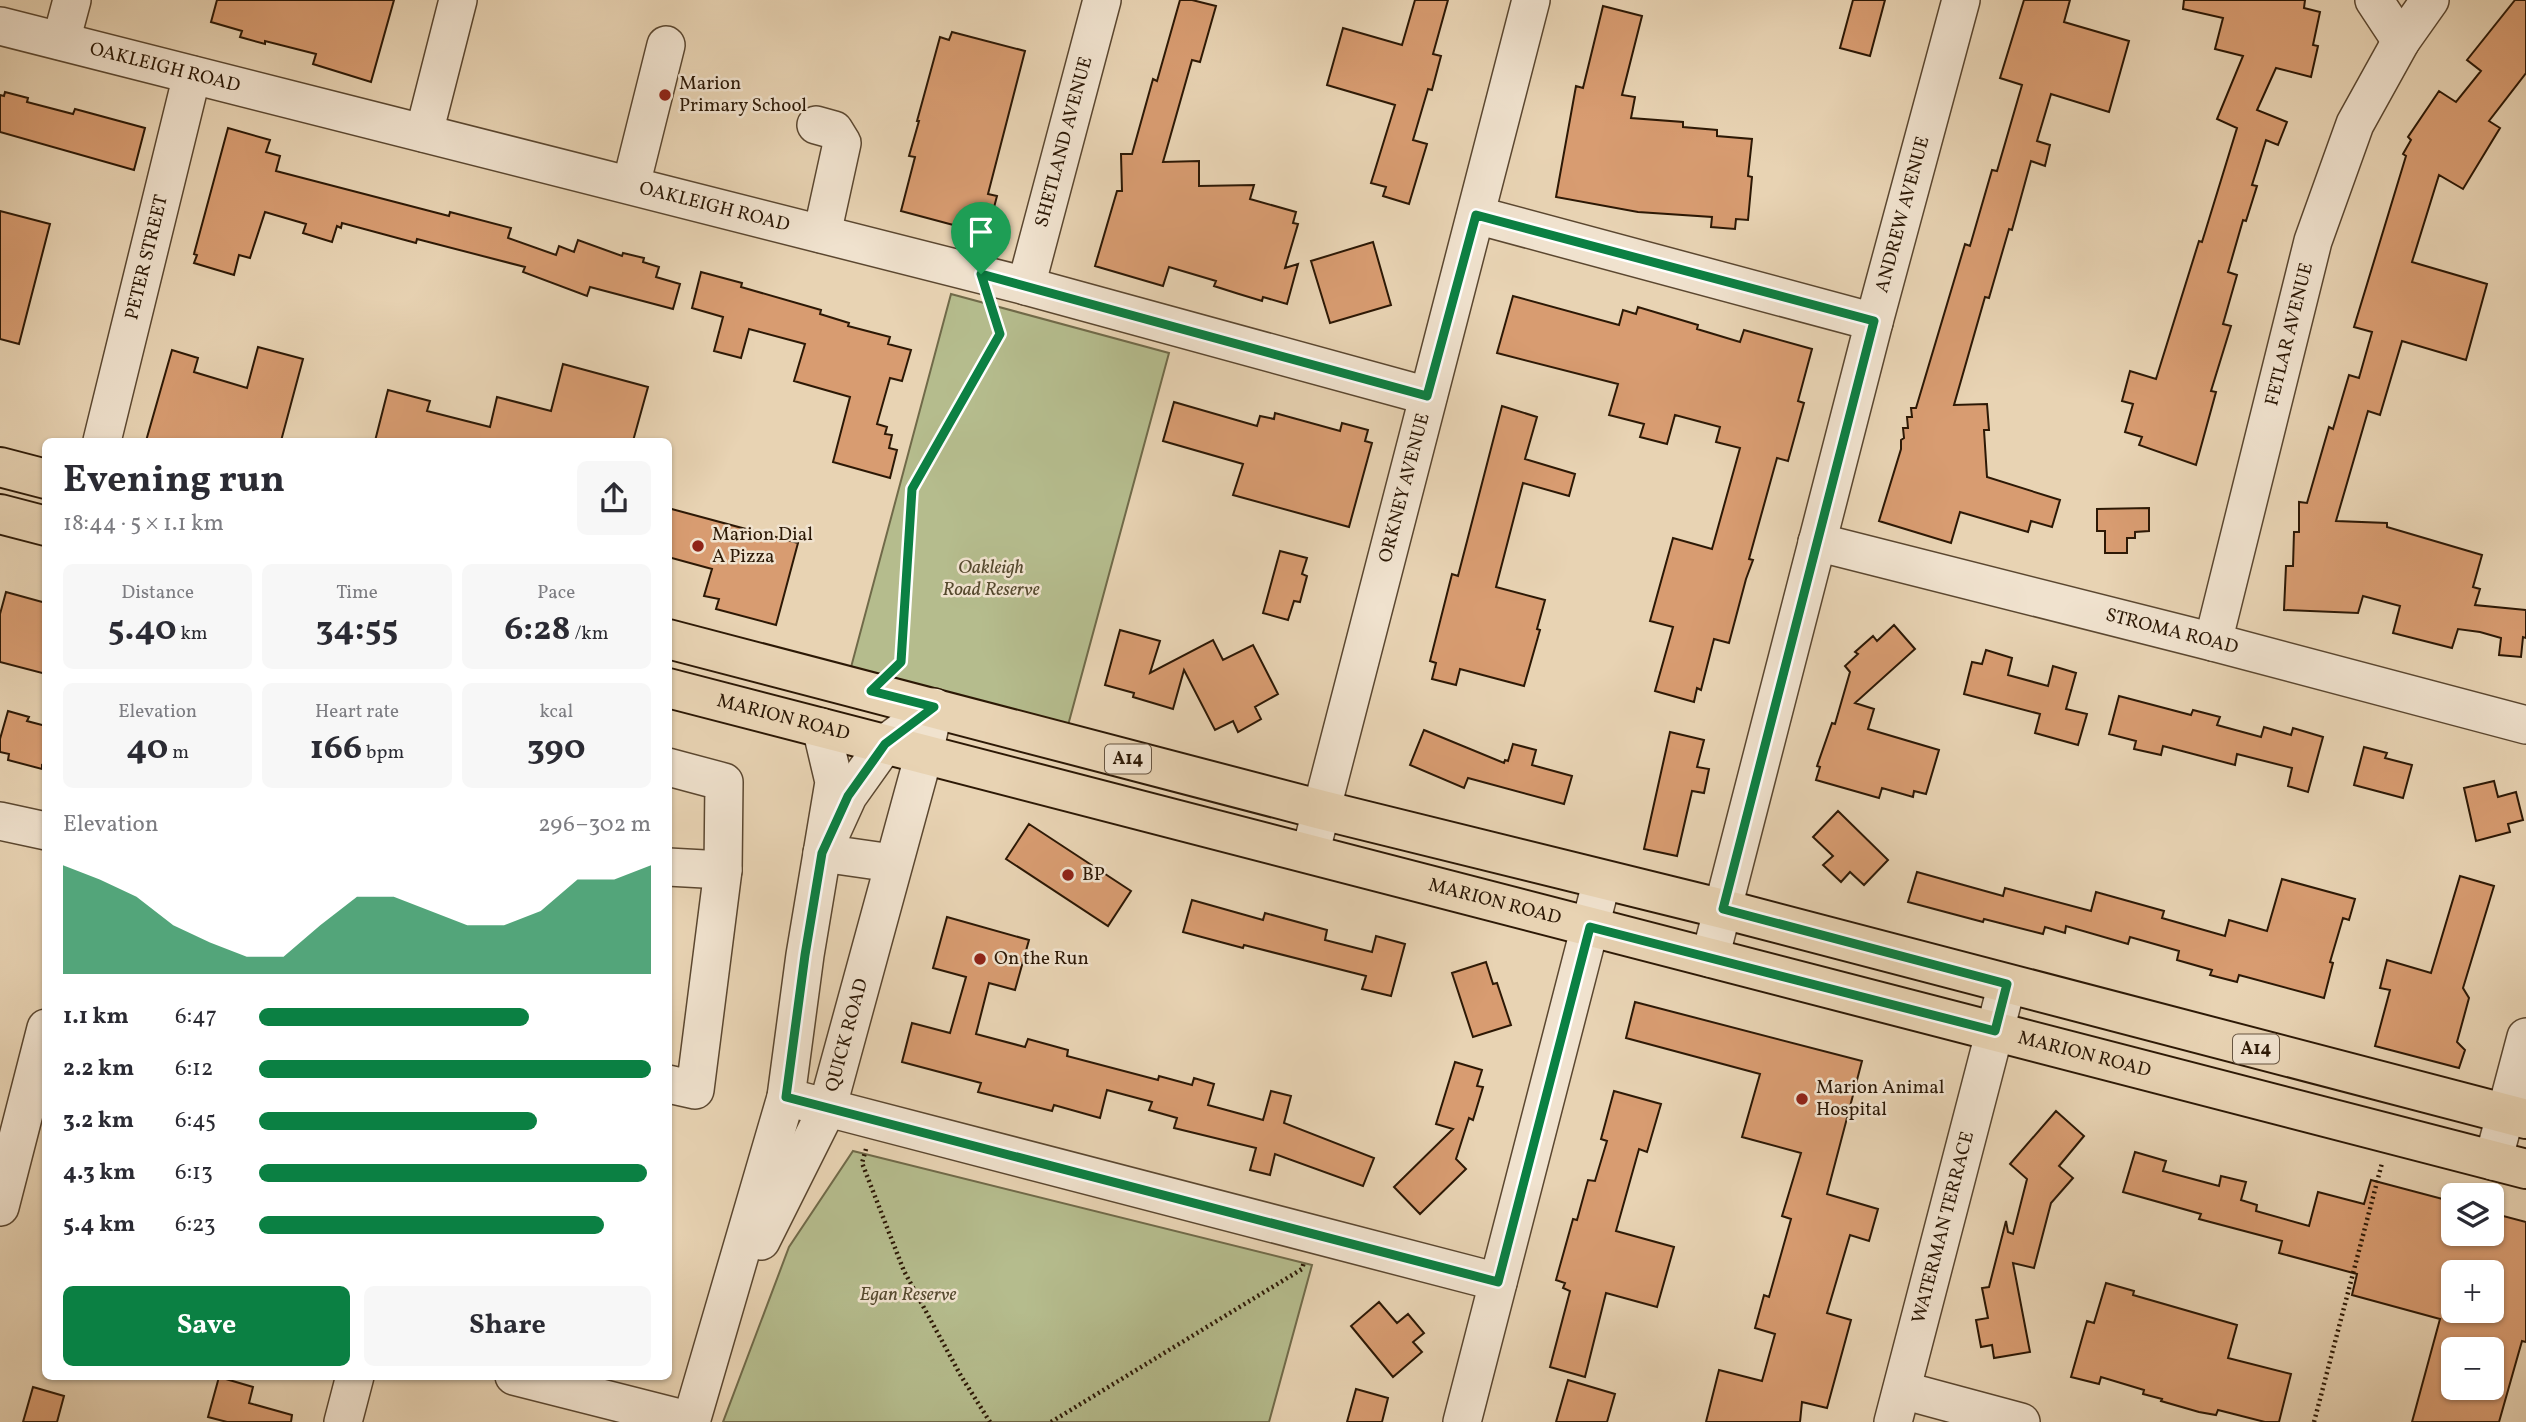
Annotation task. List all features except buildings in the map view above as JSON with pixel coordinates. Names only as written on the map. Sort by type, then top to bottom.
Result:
[{"type":"main road","points":[[0,467],[42,478]]},
{"type":"main road","points":[[0,514],[42,525]]},
{"type":"main road","name":"A14","points":[[672,640],[1322,810],[1723,909],[2516,1117]]},
{"type":"main road","name":"MARION ROAD","points":[[672,689],[2509,1165]]},
{"type":"street","points":[[61,41],[72,0]]},
{"type":"street","points":[[424,133],[457,0]]},
{"type":"street","name":"SHETLAND AVENUE","points":[[1026,286],[1102,0]]},
{"type":"street","name":"ORKNEY AVENUE","points":[[1310,854],[1531,0]]},
{"type":"street","name":"ANDREW AVENUE","points":[[1710,958],[1874,321],[1961,0]]},
{"type":"street","points":[[2374,0],[2401,41]]},
{"type":"street","name":"FETLAR AVENUE","points":[[2213,642],[2313,241],[2354,124],[2401,41],[2430,0]]},
{"type":"street","name":"OAKLEIGH ROAD","points":[[0,26],[981,274],[1427,396]]},
{"type":"street","points":[[631,185],[666,45]]},
{"type":"street","name":"PETER STREET","points":[[103,438],[192,75]]},
{"type":"street","points":[[816,125],[835,130],[842,143],[822,233]]},
{"type":"street","points":[[1476,215],[1874,321]]},
{"type":"street","name":"STROMA ROAD","points":[[1817,542],[2213,642],[2526,725]]},
{"type":"street","name":"QUICK ROAD","points":[[822,853],[848,796],[885,744],[934,707]]},
{"type":"street","name":"QUICK ROAD","points":[[724,1314],[827,1109],[934,707]]},
{"type":"street","name":"QUICK ROAD","points":[[691,1422],[786,1097],[805,955],[834,782],[821,727]]},
{"type":"street","points":[[672,768],[724,782],[723,870],[695,1090],[672,1085]]},
{"type":"street","points":[[0,821],[42,830]]},
{"type":"street","points":[[822,853],[892,863]]},
{"type":"street","points":[[672,867],[723,870]]},
{"type":"street","points":[[1462,1422],[1602,880]]},
{"type":"street","name":"WATERMAN TERRACE","points":[[1897,1406],[2007,984]]},
{"type":"street","points":[[2509,1165],[2526,1037]]},
{"type":"street","points":[[0,1207],[42,1044]]},
{"type":"street","points":[[786,1097],[1498,1282]]},
{"type":"street","points":[[343,1422],[354,1380]]},
{"type":"street","points":[[529,1380],[691,1422]]},
{"type":"street","points":[[1897,1406],[2021,1422]]},
{"type":"path","points":[[871,691],[901,662],[912,489],[1000,334],[981,274]]},
{"type":"path","points":[[872,1121],[862,1163],[904,1271],[961,1376],[990,1422]]},
{"type":"path","points":[[2314,1422],[2383,1159]]},
{"type":"path","points":[[1051,1422],[1302,1269],[1312,1234]]},
{"type":"green space","name":"Oakleigh Road Reserve","points":[[951,294],[1169,353],[1067,729],[850,671]]},
{"type":"green space","name":"Egan Reserve","points":[[853,1151],[1312,1265],[1269,1422],[723,1422],[789,1247]]},
{"type":"place","name":"Marion Primary School","points":[[665,95]]},
{"type":"place","name":"Marion Dial A Pizza","points":[[698,546]]},
{"type":"place","name":"BP","points":[[1068,875]]},
{"type":"place","name":"On the Run","points":[[980,959]]},
{"type":"place","name":"Marion Animal Hospital","points":[[1802,1099]]},
{"type":"route","points":[[1476,215],[1874,321],[1723,909],[2007,984],[1995,1031],[1590,927],[1498,1282],[786,1097],[822,853],[848,796],[885,744],[934,707],[871,691],[901,662],[912,489],[1000,334],[981,274],[1427,396],[1476,215]]}]
